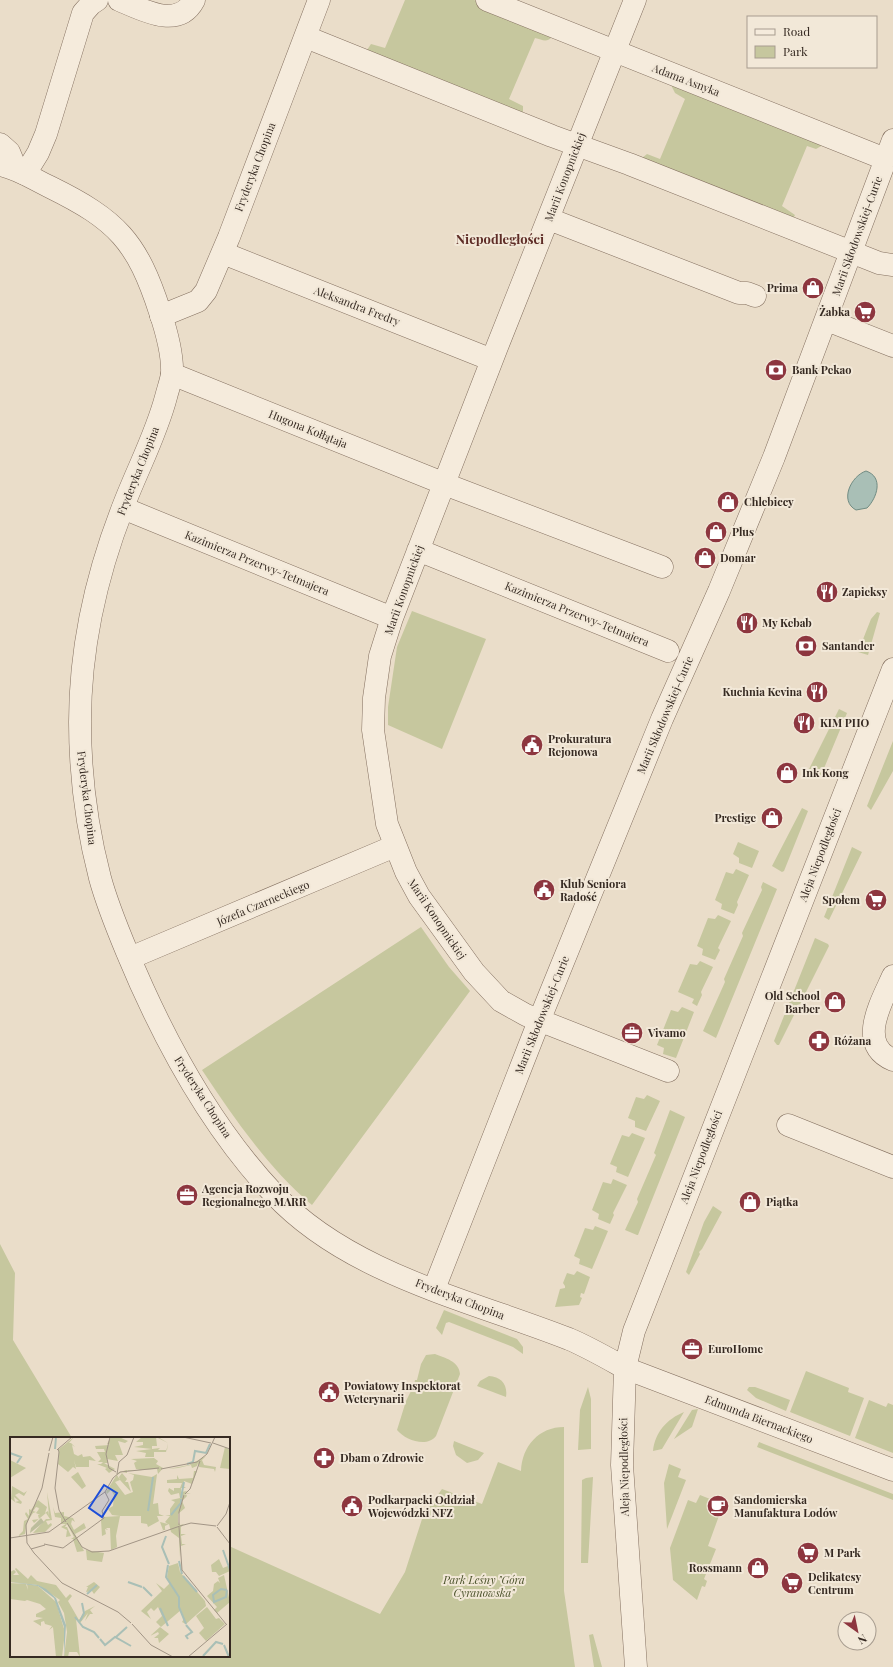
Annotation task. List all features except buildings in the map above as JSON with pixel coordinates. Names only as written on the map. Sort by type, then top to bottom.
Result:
[{"type":"street","points":[[13,169],[38,153],[46,134],[83,13],[97,0]]},
{"type":"street","points":[[119,0],[153,14],[166,16],[179,15],[190,8],[194,0]]},
{"type":"street","name":"Fryderyka Chopina","points":[[319,0],[306,37],[206,291],[198,301],[162,316],[167,334],[172,374],[162,411],[123,508],[101,569],[88,626],[80,720],[82,772],[92,840],[101,882],[114,921],[148,1003],[174,1053],[209,1110],[248,1163],[274,1194],[303,1222],[335,1242],[379,1266],[503,1316],[572,1340],[625,1368]]},
{"type":"street","name":"Adama Asnyka","points":[[487,0],[615,51],[889,150]]},
{"type":"street","name":"Marii Konopnickiej","points":[[635,0],[577,145],[549,220],[492,360],[392,618],[380,656],[374,698],[373,730],[387,824],[395,846],[419,896],[485,986],[514,1009],[538,1021],[668,1071]]},
{"type":"street","points":[[306,37],[850,252],[879,263],[893,265]]},
{"type":"street","points":[[0,144],[9,152],[13,169]]},
{"type":"street","name":"Marii Skłodowskiej-Curie","points":[[434,1289],[538,1021],[662,719],[719,591],[772,464],[827,320],[850,252],[889,150]]},
{"type":"street","points":[[13,169],[85,205],[116,228],[128,242],[141,263],[149,279],[162,316]]},
{"type":"street","points":[[549,220],[739,293],[747,293],[755,296]]},
{"type":"street","name":"Aleksandra Fredry","points":[[222,253],[492,360]]},
{"type":"street","points":[[827,320],[893,346]]},
{"type":"street","name":"Hugona Kołłątaja","points":[[172,374],[445,483],[662,567]]},
{"type":"street","name":"Kazimierza Przerwy-Tetmajera","points":[[123,508],[392,618]]},
{"type":"street","name":"Kazimierza Przerwy-Tetmajera","points":[[418,550],[668,651]]},
{"type":"street","name":"Aleja Niepodległości","points":[[636,1667],[622,1465],[625,1368],[643,1306],[893,669]]},
{"type":"street","name":"Józefa Czarneckiego","points":[[130,958],[395,846]]},
{"type":"street","points":[[893,976],[874,1022],[873,1038],[885,1056],[893,1060]]},
{"type":"street","points":[[788,1125],[893,1167]]},
{"type":"street","name":"Edmunda Biernackiego","points":[[625,1368],[893,1470]]},
{"type":"green space","points":[[405,0],[474,0],[548,29],[553,36],[547,40],[535,38],[509,99],[523,106],[523,112],[520,114],[367,50],[371,44],[385,48]]},
{"type":"green space","points":[[671,85],[823,145],[816,149],[807,146],[782,206],[795,215],[793,219],[642,158],[647,154],[660,159],[685,99],[675,93]]},
{"type":"green space","points":[[412,611],[486,639],[442,749],[388,725],[388,707],[397,647]]},
{"type":"green space","points":[[877,612],[880,613],[868,655],[858,652],[871,619]]},
{"type":"green space","points":[[839,709],[847,713],[820,778],[808,771]]},
{"type":"green space","points":[[893,741],[893,771],[871,810],[867,806]]},
{"type":"green space","points":[[802,808],[808,811],[784,871],[782,872],[772,866]]},
{"type":"green space","points":[[738,842],[759,851],[752,868],[739,863],[739,858],[733,854]]},
{"type":"green space","points":[[852,847],[862,852],[829,920],[824,917]]},
{"type":"green space","points":[[736,869],[749,875],[737,902],[738,905],[734,914],[721,909],[722,904],[715,900],[726,872],[733,874]]},
{"type":"green space","points":[[763,882],[777,889],[716,1038],[703,1031],[725,982],[724,979],[743,936],[742,933],[762,890],[761,887]]},
{"type":"green space","points":[[718,915],[731,921],[718,948],[720,950],[715,960],[702,955],[703,949],[697,946],[708,918],[715,919]]},
{"type":"green space","points":[[421,927],[449,967],[470,991],[312,1205],[296,1191],[252,1142],[202,1070]]},
{"type":"green space","points":[[815,938],[828,944],[829,946],[800,1004],[797,1005],[797,1009],[779,1045],[777,1045],[774,1041]]},
{"type":"green space","points":[[700,961],[713,967],[701,992],[702,995],[697,1006],[692,1003],[694,999],[678,992],[690,964],[697,965]]},
{"type":"green space","points":[[682,1007],[694,1012],[676,1058],[663,1054],[664,1048],[657,1045],[671,1010],[678,1012]]},
{"type":"green space","points":[[647,1095],[660,1101],[646,1131],[635,1127],[635,1121],[628,1118],[636,1097],[644,1099]]},
{"type":"green space","points":[[670,1110],[685,1117],[637,1235],[625,1230],[638,1202],[637,1199],[656,1155],[654,1153]]},
{"type":"green space","points":[[632,1133],[645,1138],[628,1177],[616,1172],[617,1167],[610,1164],[622,1135],[629,1137]]},
{"type":"green space","points":[[613,1179],[627,1185],[613,1213],[614,1215],[610,1224],[598,1219],[599,1214],[592,1210],[603,1182],[611,1184]]},
{"type":"green space","points":[[713,1206],[722,1212],[699,1252],[700,1254],[689,1275],[686,1272],[704,1222]]},
{"type":"green space","points":[[595,1226],[608,1231],[592,1269],[579,1264],[580,1259],[574,1256],[585,1228],[593,1230]]},
{"type":"green space","name":"Park Leśny \"Góra Cyranowska\"","points":[[0,1244],[15,1273],[13,1340],[71,1437],[10,1437],[10,1657],[230,1657],[230,1546],[380,1614],[405,1572],[423,1516],[442,1489],[482,1504],[498,1462],[521,1471],[522,1462],[528,1446],[540,1434],[547,1430],[564,1427],[564,1591],[575,1667],[0,1667]]},
{"type":"green space","points":[[577,1271],[590,1277],[584,1294],[581,1293],[580,1297],[582,1298],[579,1305],[555,1307],[560,1289],[565,1288],[563,1283],[567,1273],[574,1275]]},
{"type":"green space","points":[[444,1310],[517,1339],[523,1347],[523,1354],[513,1347],[449,1322],[446,1323],[442,1335],[436,1328]]},
{"type":"green space","points":[[435,1354],[454,1363],[460,1374],[436,1436],[427,1442],[416,1441],[405,1437],[397,1430],[406,1401],[415,1380],[417,1380],[421,1364],[426,1355]]},
{"type":"green space","points":[[806,1371],[849,1388],[848,1392],[864,1398],[850,1436],[790,1412]]},
{"type":"green space","points":[[489,1376],[497,1378],[503,1382],[506,1388],[506,1397],[477,1386],[480,1381]]},
{"type":"green space","points":[[588,1387],[591,1399],[591,1449],[578,1450],[580,1410]]},
{"type":"green space","points":[[749,1387],[755,1387],[790,1400],[786,1411],[756,1398],[747,1390]]},
{"type":"green space","points":[[869,1400],[886,1407],[888,1403],[893,1405],[893,1453],[855,1438]]},
{"type":"green space","points":[[698,1409],[692,1427],[674,1439],[692,1410]]},
{"type":"green space","points":[[684,1412],[662,1449],[653,1451],[659,1432],[672,1418]]},
{"type":"green space","points":[[454,1441],[484,1453],[478,1460],[467,1463],[456,1455],[453,1446]]},
{"type":"green space","points":[[759,1442],[893,1494],[893,1500],[757,1447]]},
{"type":"green space","points":[[669,1464],[681,1469],[678,1477],[686,1480],[667,1529],[664,1483]]},
{"type":"green space","points":[[593,1477],[588,1563],[581,1563],[582,1480]]},
{"type":"green space","points":[[700,1495],[715,1501],[713,1510],[720,1513],[708,1546],[716,1549],[704,1579],[707,1581],[705,1587],[702,1586],[697,1600],[673,1580],[670,1548],[688,1500],[696,1503]]},
{"type":"green space","points":[[593,1634],[602,1667],[594,1667],[589,1635]]},
{"type":"shaded area","points":[[866,471],[872,474],[875,478],[877,483],[876,493],[871,504],[867,508],[856,510],[848,501],[849,489],[856,478]]},
{"type":"place","name":"Prima","points":[[813,288]]},
{"type":"place","name":"Żabka","points":[[865,312]]},
{"type":"place","name":"Bank Pekao","points":[[776,370]]},
{"type":"place","name":"Chlebiccy","points":[[728,502]]},
{"type":"place","name":"Plus","points":[[716,532]]},
{"type":"place","name":"Domar","points":[[705,558]]},
{"type":"place","name":"Zapieksy","points":[[827,592]]},
{"type":"place","name":"My Kebab","points":[[747,623]]},
{"type":"place","name":"Santander","points":[[806,646]]},
{"type":"place","name":"Kuchnia Kevina","points":[[817,692]]},
{"type":"place","name":"KIM PHO","points":[[804,723]]},
{"type":"place","name":"Prokuratura Rejonowa","points":[[532,745]]},
{"type":"place","name":"Ink Kong","points":[[787,773]]},
{"type":"place","name":"Prestige","points":[[772,818]]},
{"type":"place","name":"Klub Seniora Radość","points":[[544,890]]},
{"type":"place","name":"Społem","points":[[876,900]]},
{"type":"place","name":"Old School Barber","points":[[835,1002]]},
{"type":"place","name":"Vivamo","points":[[632,1033]]},
{"type":"place","name":"Różana","points":[[819,1041]]},
{"type":"place","name":"Agencja Rozwoju Regionalnego MARR","points":[[187,1195]]},
{"type":"place","name":"Piątka","points":[[750,1202]]},
{"type":"place","name":"EuroHome","points":[[692,1349]]},
{"type":"place","name":"Powiatowy Inspektorat Weterynarii","points":[[329,1392]]},
{"type":"place","name":"Dbam o Zdrowie","points":[[324,1458]]},
{"type":"place","name":"Podkarpacki Oddział Wojewódzki NFZ","points":[[352,1506]]},
{"type":"place","name":"Sandomierska Manufaktura Lodów","points":[[718,1506]]},
{"type":"place","name":"M Park","points":[[808,1553]]},
{"type":"place","name":"Rossmann","points":[[758,1568]]},
{"type":"place","name":"Delikatesy Centrum","points":[[792,1583]]},
{"type":"district","name":"Niepodległości","points":[[500,239]]}]
